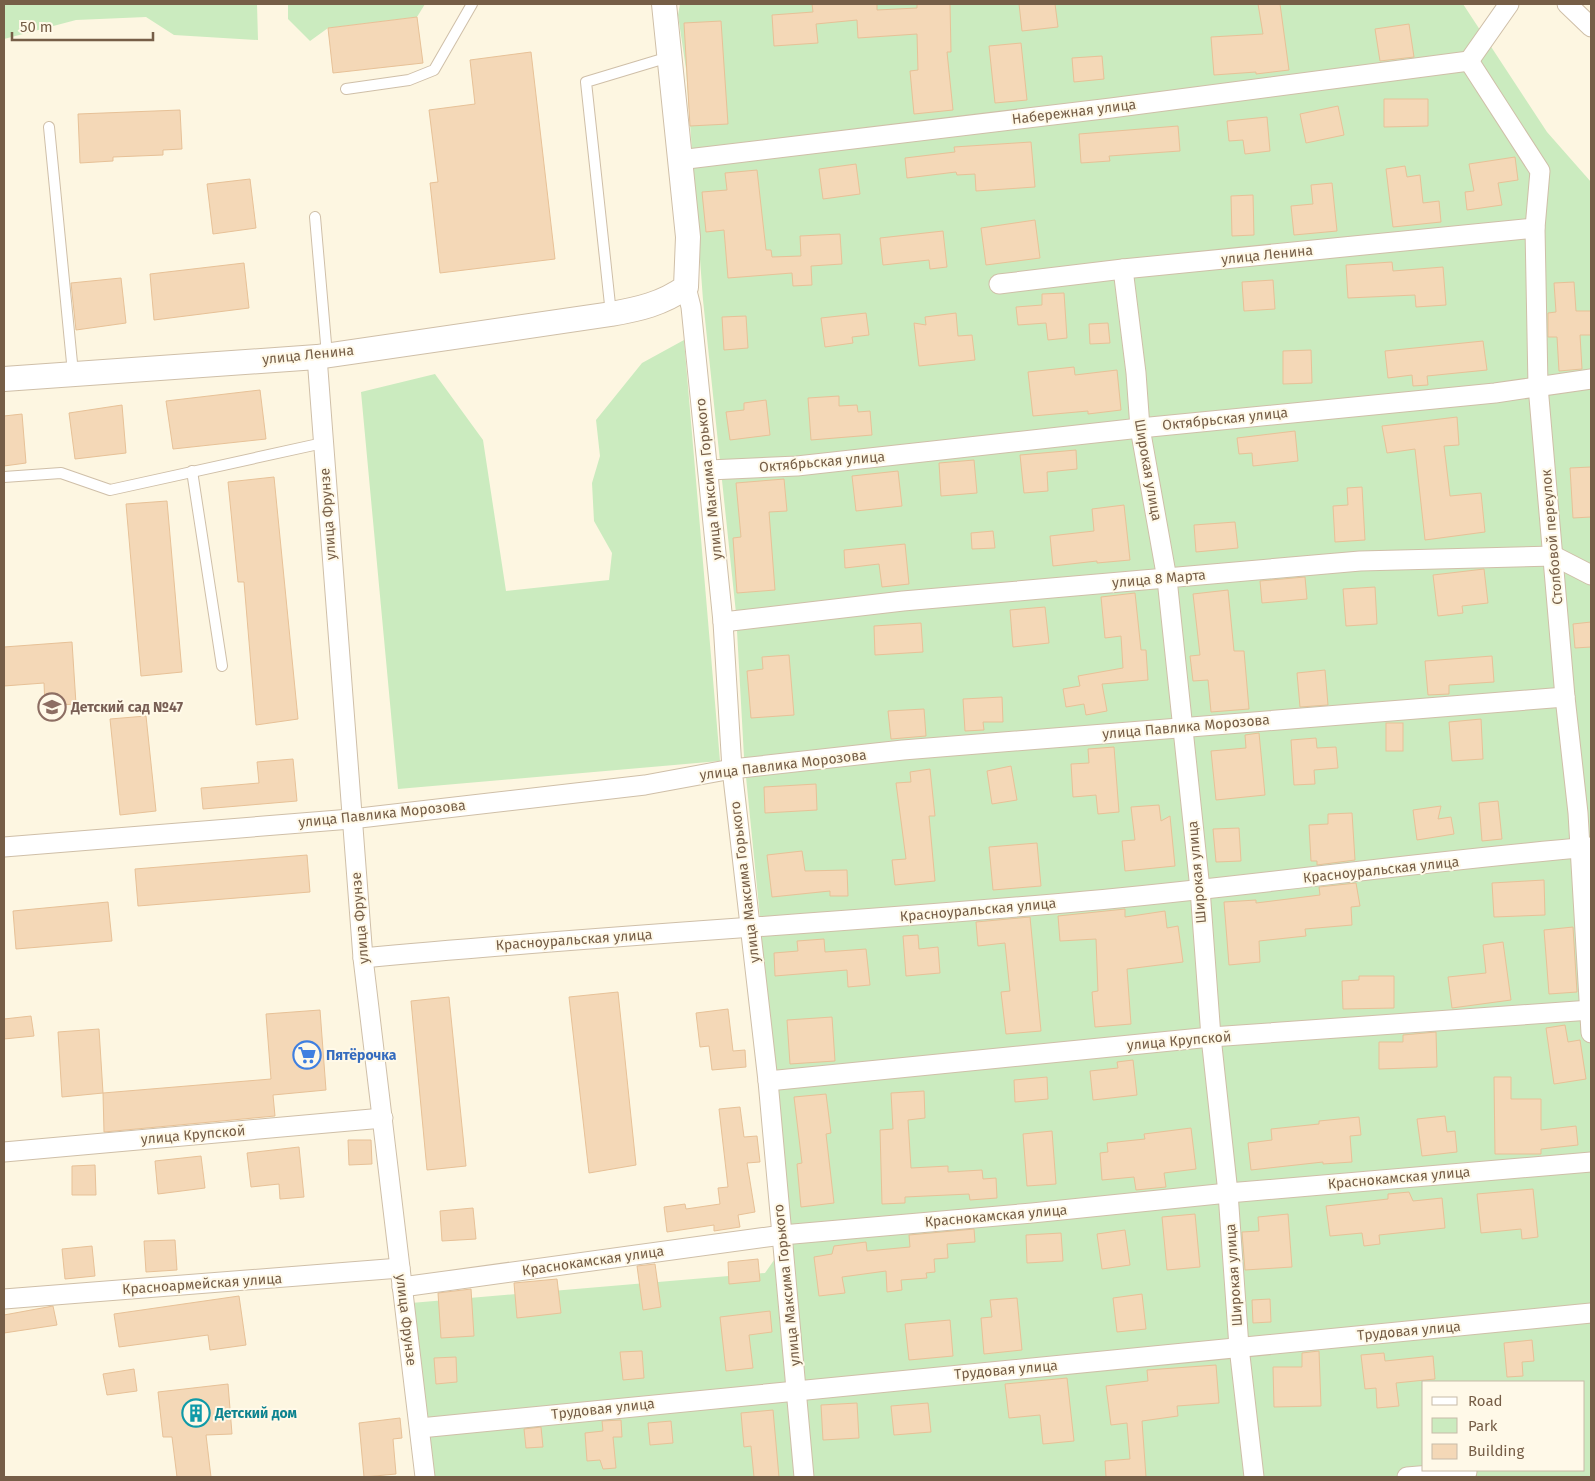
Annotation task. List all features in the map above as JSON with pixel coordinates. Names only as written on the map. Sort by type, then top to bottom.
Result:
[{"type":"street","name":"улица Максима Горького","points":[[665,4],[688,237],[686,287],[691,307],[709,470],[723,622],[732,769],[768,1081],[798,1390],[804,1477]]},
{"type":"street","points":[[1469,61],[1509,4]]},
{"type":"street","points":[[1567,4],[1591,27]]},
{"type":"street","name":"Набережная улица","points":[[679,160],[1111,108],[1469,61]]},
{"type":"street","name":"Столбовой переулок","points":[[1469,61],[1540,171],[1535,228],[1538,386],[1554,556],[1564,697],[1586,848],[1591,1033]]},
{"type":"street","name":"улица Ленина","points":[[1000,284],[1123,269],[1535,228]]},
{"type":"street","name":"Широкая улица","points":[[1123,269],[1136,373],[1140,428],[1167,579],[1200,889],[1211,1037],[1228,1193],[1239,1347],[1254,1477]]},
{"type":"street","points":[[611,314],[650,307],[686,287]]},
{"type":"street","name":"улица Ленина","points":[[4,379],[322,356],[611,314]]},
{"type":"street","name":"улица Фрунзе","points":[[322,356],[323,443],[362,958],[383,1118],[425,1477]]},
{"type":"street","name":"Октябрьская улица","points":[[709,470],[797,466],[1140,428],[1495,393],[1591,379]]},
{"type":"street","name":"улица 8 Марта","points":[[723,622],[903,601],[1360,561],[1554,556],[1591,575]]},
{"type":"street","name":"улица Павлика Морозова","points":[[4,847],[351,820],[645,785],[732,769],[903,750],[1182,726],[1564,697]]},
{"type":"street","name":"Красноуральская улица","points":[[362,958],[519,943],[750,929],[1088,901],[1586,848]]},
{"type":"street","name":"улица Крупской","points":[[768,1081],[1211,1037],[1590,1010]]},
{"type":"street","name":"улица Крупской","points":[[4,1152],[383,1118]]},
{"type":"street","name":"Краснокамская улица","points":[[402,1287],[782,1235],[1228,1193],[1591,1162]]},
{"type":"street","name":"Красноармейская улица","points":[[4,1299],[400,1268]]},
{"type":"street","name":"Трудовая улица","points":[[420,1428],[1591,1313]]},
{"type":"street","points":[[1406,1477],[1467,1472]]},
{"type":"lane","points":[[346,89],[409,80],[434,70],[472,4]]},
{"type":"lane","points":[[611,314],[586,82],[670,57]]},
{"type":"lane","points":[[49,127],[73,373]]},
{"type":"lane","points":[[315,217],[322,356]]},
{"type":"lane","points":[[4,477],[61,472],[110,490],[323,443]]},
{"type":"lane","points":[[192,471],[222,666]]},
{"type":"green space","points":[[4,4],[257,4],[258,40],[174,35],[146,17],[76,20],[4,39]]},
{"type":"green space","points":[[288,4],[425,4],[417,17],[328,28],[310,41],[288,19]]},
{"type":"green space","points":[[680,4],[1463,4],[1547,132],[1591,182],[1591,1477],[425,1477],[411,1303],[765,1273],[786,1243],[760,917],[744,757],[736,613],[703,300],[686,69],[678,15]]},
{"type":"green space","points":[[684,340],[720,761],[398,789],[361,392],[435,374],[483,440],[506,591],[609,580],[612,553],[594,521],[592,483],[600,456],[596,420],[642,363]]},
{"type":"building","points":[[812,4],[877,4],[877,10],[917,8],[917,4],[950,4],[951,52],[947,52],[953,110],[914,114],[910,71],[918,70],[917,34],[858,38],[857,20],[816,24],[818,43],[774,46],[772,15],[813,12]]},
{"type":"building","points":[[1019,4],[1055,4],[1058,27],[1022,31]]},
{"type":"building","points":[[1258,4],[1280,4],[1289,70],[1256,74],[1256,72],[1214,75],[1211,37],[1263,34]]},
{"type":"building","points":[[417,17],[423,63],[333,73],[328,28]]},
{"type":"building","points":[[721,21],[728,124],[690,126],[684,23]]},
{"type":"building","points":[[1409,24],[1414,57],[1380,61],[1375,29]]},
{"type":"building","points":[[1021,43],[1027,100],[995,103],[989,46]]},
{"type":"building","points":[[531,52],[555,259],[440,273],[430,183],[438,182],[429,110],[475,104],[470,60]]},
{"type":"building","points":[[1102,56],[1104,79],[1074,82],[1072,58]]},
{"type":"building","points":[[1384,99],[1428,99],[1428,126],[1384,127]]},
{"type":"building","points":[[1338,106],[1344,135],[1306,143],[1300,114]]},
{"type":"building","points":[[180,110],[182,149],[163,150],[163,155],[113,157],[113,161],[80,163],[78,114]]},
{"type":"building","points":[[1267,117],[1270,151],[1245,154],[1243,140],[1229,141],[1227,121]]},
{"type":"building","points":[[1178,126],[1180,151],[1109,156],[1110,161],[1081,163],[1079,134]]},
{"type":"building","points":[[1031,142],[1035,187],[976,191],[975,174],[957,175],[956,172],[907,178],[905,158],[955,152],[954,147]]},
{"type":"building","points":[[1515,157],[1518,180],[1498,183],[1502,205],[1467,210],[1465,192],[1474,191],[1469,164]]},
{"type":"building","points":[[856,164],[860,194],[823,199],[819,169]]},
{"type":"building","points":[[1405,166],[1407,177],[1420,175],[1423,203],[1439,201],[1441,222],[1393,227],[1386,169]]},
{"type":"building","points":[[757,170],[766,250],[771,250],[772,257],[801,256],[800,236],[840,234],[842,264],[811,266],[812,285],[793,286],[792,273],[728,278],[724,230],[706,232],[702,192],[727,190],[725,173]]},
{"type":"building","points":[[250,179],[256,228],[213,234],[207,184]]},
{"type":"building","points":[[1332,183],[1337,231],[1294,235],[1291,206],[1313,204],[1311,185]]},
{"type":"building","points":[[1253,195],[1254,235],[1232,236],[1231,196]]},
{"type":"building","points":[[1035,220],[1040,258],[986,265],[981,228]]},
{"type":"building","points":[[943,231],[947,267],[930,269],[929,260],[883,265],[880,238]]},
{"type":"building","points":[[1392,262],[1393,271],[1443,267],[1446,305],[1416,307],[1415,295],[1348,298],[1346,265]]},
{"type":"building","points":[[244,263],[249,308],[154,320],[150,274]]},
{"type":"building","points":[[121,278],[126,323],[76,330],[71,283]]},
{"type":"building","points":[[1273,280],[1275,309],[1244,311],[1242,282]]},
{"type":"building","points":[[1574,282],[1576,311],[1591,311],[1591,335],[1580,335],[1582,369],[1559,371],[1557,337],[1548,337],[1548,313],[1556,312],[1554,283]]},
{"type":"building","points":[[1064,293],[1067,338],[1048,340],[1046,323],[1018,325],[1016,307],[1042,305],[1042,294]]},
{"type":"building","points":[[866,313],[869,335],[852,337],[853,343],[825,347],[821,318]]},
{"type":"building","points":[[956,313],[958,336],[972,335],[975,360],[919,366],[914,323],[926,325],[925,317]]},
{"type":"building","points":[[746,316],[748,348],[724,350],[722,317]]},
{"type":"building","points":[[1108,323],[1110,343],[1090,344],[1089,324]]},
{"type":"building","points":[[1483,341],[1487,370],[1427,376],[1428,385],[1413,386],[1412,375],[1388,378],[1385,351]]},
{"type":"building","points":[[1311,350],[1312,383],[1283,384],[1283,351]]},
{"type":"building","points":[[1074,367],[1075,375],[1117,370],[1121,410],[1088,414],[1088,411],[1033,416],[1028,372]]},
{"type":"building","points":[[260,390],[266,439],[173,449],[166,401]]},
{"type":"building","points":[[839,396],[839,406],[857,405],[858,412],[870,411],[872,435],[811,440],[808,398]]},
{"type":"building","points":[[766,400],[770,435],[730,440],[726,412],[744,410],[744,403]]},
{"type":"building","points":[[122,405],[126,453],[75,459],[69,413]]},
{"type":"building","points":[[22,414],[26,463],[4,466],[4,416]]},
{"type":"building","points":[[1457,417],[1459,445],[1444,446],[1450,496],[1481,493],[1485,532],[1425,540],[1415,449],[1387,453],[1382,426]]},
{"type":"building","points":[[1295,431],[1298,461],[1253,466],[1252,453],[1239,454],[1237,438]]},
{"type":"building","points":[[1076,450],[1077,469],[1047,472],[1048,491],[1024,493],[1020,455]]},
{"type":"building","points":[[974,460],[977,493],[941,496],[939,463]]},
{"type":"building","points":[[1591,467],[1591,517],[1573,518],[1570,468]]},
{"type":"building","points":[[898,471],[902,506],[856,511],[852,476]]},
{"type":"building","points":[[274,477],[298,719],[256,725],[244,582],[238,582],[228,482]]},
{"type":"building","points":[[784,479],[787,511],[769,512],[775,590],[737,593],[733,538],[741,537],[736,483]]},
{"type":"building","points":[[1362,487],[1365,540],[1335,542],[1333,506],[1348,505],[1347,488]]},
{"type":"building","points":[[167,501],[182,672],[141,676],[126,504]]},
{"type":"building","points":[[1124,505],[1130,560],[1097,563],[1097,561],[1053,566],[1050,536],[1094,531],[1092,509]]},
{"type":"building","points":[[1235,522],[1238,548],[1196,552],[1194,525]]},
{"type":"building","points":[[993,531],[995,548],[972,549],[971,533]]},
{"type":"building","points":[[905,544],[909,584],[882,587],[879,564],[845,568],[844,550]]},
{"type":"building","points":[[1484,569],[1488,603],[1462,606],[1463,613],[1438,616],[1433,575]]},
{"type":"building","points":[[1305,577],[1307,599],[1262,603],[1260,581]]},
{"type":"building","points":[[1375,587],[1377,624],[1346,626],[1343,589]]},
{"type":"building","points":[[1228,590],[1234,651],[1244,651],[1249,709],[1211,712],[1208,680],[1193,681],[1190,656],[1200,655],[1193,594]]},
{"type":"building","points":[[1135,593],[1141,650],[1146,650],[1148,680],[1102,684],[1107,711],[1086,715],[1084,704],[1066,707],[1063,689],[1080,686],[1078,676],[1123,668],[1121,636],[1105,638],[1101,597]]},
{"type":"building","points":[[1045,607],[1049,643],[1013,647],[1010,610]]},
{"type":"building","points":[[1591,622],[1591,647],[1575,648],[1573,624]]},
{"type":"building","points":[[921,623],[923,652],[875,655],[874,626]]},
{"type":"building","points":[[72,642],[76,704],[45,706],[44,683],[4,686],[4,647]]},
{"type":"building","points":[[789,655],[794,715],[751,718],[747,671],[763,669],[762,657]]},
{"type":"building","points":[[1492,656],[1494,682],[1449,685],[1449,694],[1428,695],[1425,661]]},
{"type":"building","points":[[1325,670],[1328,705],[1300,707],[1297,673]]},
{"type":"building","points":[[1002,697],[1003,722],[983,722],[984,730],[965,731],[963,699]]},
{"type":"building","points":[[924,709],[926,736],[891,739],[888,711]]},
{"type":"building","points":[[146,716],[156,811],[120,815],[110,719]]},
{"type":"building","points":[[1481,719],[1483,759],[1452,761],[1449,722]]},
{"type":"building","points":[[1386,723],[1403,723],[1403,751],[1386,751]]},
{"type":"building","points":[[1259,733],[1265,795],[1216,800],[1211,751],[1246,748],[1245,735]]},
{"type":"building","points":[[1316,738],[1317,748],[1336,747],[1338,768],[1314,770],[1315,784],[1294,785],[1291,740]]},
{"type":"building","points":[[1114,747],[1119,812],[1098,814],[1096,795],[1073,797],[1071,764],[1089,763],[1088,749]]},
{"type":"building","points":[[293,759],[297,801],[203,809],[201,788],[259,783],[257,762]]},
{"type":"building","points":[[1011,766],[1017,800],[992,804],[987,771]]},
{"type":"building","points":[[930,769],[935,816],[929,816],[935,881],[895,885],[892,860],[906,859],[896,783],[911,782],[910,772]]},
{"type":"building","points":[[816,784],[817,810],[765,813],[764,787]]},
{"type":"building","points":[[1498,801],[1502,839],[1482,841],[1479,803]]},
{"type":"building","points":[[1159,805],[1161,821],[1170,816],[1175,866],[1125,871],[1122,841],[1135,840],[1131,807]]},
{"type":"building","points":[[1441,806],[1438,819],[1451,817],[1454,834],[1417,840],[1413,810]]},
{"type":"building","points":[[1352,813],[1355,860],[1317,865],[1317,861],[1311,861],[1309,825],[1328,824],[1328,814]]},
{"type":"building","points":[[1239,828],[1241,861],[1216,862],[1213,829]]},
{"type":"building","points":[[1037,843],[1041,886],[993,890],[989,847]]},
{"type":"building","points":[[802,851],[805,871],[847,870],[848,896],[830,896],[830,891],[772,897],[767,855]]},
{"type":"building","points":[[307,855],[310,892],[138,906],[135,869]]},
{"type":"building","points":[[1544,880],[1545,915],[1494,917],[1492,883]]},
{"type":"building","points":[[1356,883],[1360,906],[1351,907],[1352,925],[1305,929],[1306,936],[1259,941],[1260,962],[1229,965],[1224,902],[1256,900],[1256,903],[1320,895],[1319,887]]},
{"type":"building","points":[[108,902],[112,941],[16,949],[13,911]]},
{"type":"building","points":[[1125,909],[1125,917],[1165,911],[1167,928],[1178,926],[1183,962],[1127,969],[1131,1024],[1095,1027],[1092,992],[1098,991],[1096,939],[1060,941],[1058,916]]},
{"type":"building","points":[[1030,917],[1041,1031],[1006,1034],[1001,992],[1010,991],[1005,943],[978,946],[976,922]]},
{"type":"building","points":[[1573,927],[1577,992],[1549,994],[1544,930]]},
{"type":"building","points":[[918,935],[919,949],[938,947],[940,973],[906,976],[903,936]]},
{"type":"building","points":[[824,939],[825,952],[866,949],[870,985],[848,987],[847,970],[775,976],[774,953],[798,951],[797,941]]},
{"type":"building","points":[[1503,942],[1511,1000],[1452,1008],[1448,977],[1486,973],[1483,945]]},
{"type":"building","points":[[1359,976],[1394,976],[1394,1008],[1343,1009],[1342,981],[1359,980]]},
{"type":"building","points":[[618,992],[636,1165],[589,1173],[569,997]]},
{"type":"building","points":[[449,997],[466,1166],[427,1170],[411,1001]]},
{"type":"building","points":[[728,1009],[733,1051],[745,1050],[746,1067],[712,1070],[709,1046],[700,1047],[696,1013]]},
{"type":"building","points":[[320,1010],[326,1090],[273,1095],[275,1116],[104,1132],[103,1093],[271,1079],[266,1014]]},
{"type":"building","points":[[31,1016],[34,1036],[4,1039],[4,1019]]},
{"type":"building","points":[[832,1017],[835,1061],[790,1064],[787,1020]]},
{"type":"building","points":[[1565,1025],[1568,1042],[1580,1040],[1586,1079],[1554,1084],[1546,1028]]},
{"type":"building","points":[[99,1029],[103,1093],[62,1097],[58,1032]]},
{"type":"building","points":[[1436,1032],[1437,1067],[1379,1069],[1379,1042],[1403,1042],[1403,1035]]},
{"type":"building","points":[[1133,1060],[1137,1095],[1093,1100],[1090,1071],[1118,1068],[1117,1062]]},
{"type":"building","points":[[1047,1077],[1048,1099],[1015,1102],[1014,1080]]},
{"type":"building","points":[[1494,1077],[1511,1077],[1511,1099],[1541,1099],[1541,1130],[1576,1126],[1578,1145],[1541,1149],[1541,1154],[1495,1154]]},
{"type":"building","points":[[924,1091],[925,1118],[908,1120],[911,1168],[948,1166],[948,1172],[982,1170],[983,1179],[996,1178],[997,1198],[970,1200],[969,1194],[905,1197],[905,1203],[882,1204],[880,1130],[893,1129],[891,1093]]},
{"type":"building","points":[[826,1094],[831,1133],[826,1134],[834,1203],[801,1207],[797,1164],[802,1163],[794,1097]]},
{"type":"building","points":[[740,1107],[744,1137],[757,1136],[760,1162],[747,1163],[755,1212],[738,1215],[740,1227],[714,1231],[714,1225],[667,1232],[664,1207],[685,1204],[686,1209],[720,1204],[718,1188],[728,1187],[719,1109]]},
{"type":"building","points":[[1445,1116],[1447,1132],[1455,1131],[1457,1152],[1422,1156],[1417,1119]]},
{"type":"building","points":[[1359,1117],[1361,1135],[1350,1136],[1352,1162],[1323,1164],[1323,1162],[1251,1170],[1248,1143],[1272,1140],[1271,1129],[1319,1124],[1319,1121]]},
{"type":"building","points":[[1191,1128],[1196,1169],[1164,1173],[1166,1187],[1136,1190],[1134,1177],[1102,1180],[1100,1153],[1108,1152],[1107,1143],[1145,1139],[1144,1134]]},
{"type":"building","points":[[1052,1131],[1056,1184],[1027,1186],[1023,1134]]},
{"type":"building","points":[[348,1140],[371,1140],[372,1164],[349,1165]]},
{"type":"building","points":[[299,1147],[304,1197],[280,1199],[279,1184],[251,1187],[247,1153]]},
{"type":"building","points":[[201,1156],[205,1188],[158,1194],[155,1161]]},
{"type":"building","points":[[95,1165],[96,1195],[72,1195],[72,1166]]},
{"type":"building","points":[[1533,1189],[1538,1237],[1522,1239],[1521,1229],[1481,1233],[1477,1194]]},
{"type":"building","points":[[1409,1192],[1413,1201],[1442,1198],[1445,1228],[1379,1235],[1380,1244],[1364,1246],[1362,1233],[1330,1236],[1326,1206],[1388,1199],[1388,1194]]},
{"type":"building","points":[[473,1208],[476,1239],[442,1241],[440,1211]]},
{"type":"building","points":[[1195,1214],[1200,1267],[1167,1270],[1162,1217]]},
{"type":"building","points":[[1288,1214],[1292,1267],[1245,1270],[1242,1232],[1259,1231],[1258,1217]]},
{"type":"building","points":[[974,1229],[975,1242],[947,1244],[948,1258],[934,1259],[935,1272],[926,1273],[927,1278],[901,1280],[902,1290],[887,1292],[886,1271],[842,1277],[845,1293],[819,1296],[814,1257],[832,1254],[834,1246],[866,1242],[867,1251],[910,1247],[909,1235]]},
{"type":"building","points":[[1125,1230],[1130,1265],[1102,1269],[1097,1234]]},
{"type":"building","points":[[1061,1233],[1063,1261],[1027,1263],[1026,1235]]},
{"type":"building","points":[[175,1240],[177,1270],[146,1272],[144,1241]]},
{"type":"building","points":[[92,1246],[95,1276],[65,1279],[62,1249]]},
{"type":"building","points":[[758,1259],[760,1281],[729,1284],[728,1262]]},
{"type":"building","points":[[655,1264],[661,1307],[643,1310],[637,1266]]},
{"type":"building","points":[[557,1279],[561,1313],[517,1318],[514,1283]]},
{"type":"building","points":[[471,1289],[474,1336],[441,1338],[438,1293]]},
{"type":"building","points":[[1142,1294],[1146,1329],[1117,1332],[1113,1298]]},
{"type":"building","points":[[239,1296],[246,1345],[210,1350],[208,1335],[119,1347],[114,1314]]},
{"type":"building","points":[[1017,1298],[1022,1350],[984,1354],[981,1318],[992,1317],[990,1300]]},
{"type":"building","points":[[1270,1299],[1271,1322],[1253,1323],[1252,1300]]},
{"type":"building","points":[[53,1306],[57,1325],[4,1333],[4,1315]]},
{"type":"building","points":[[770,1311],[772,1332],[749,1335],[753,1368],[726,1371],[720,1317]]},
{"type":"building","points":[[950,1320],[953,1356],[909,1360],[905,1324]]},
{"type":"building","points":[[1532,1340],[1534,1361],[1522,1362],[1523,1376],[1507,1377],[1504,1343]]},
{"type":"building","points":[[642,1351],[644,1378],[623,1380],[620,1352]]},
{"type":"building","points":[[1319,1351],[1321,1406],[1274,1407],[1273,1367],[1302,1367],[1302,1353]]},
{"type":"building","points":[[1384,1353],[1385,1361],[1433,1356],[1435,1379],[1396,1383],[1399,1406],[1377,1408],[1376,1388],[1365,1389],[1361,1355]]},
{"type":"building","points":[[456,1357],[457,1382],[436,1384],[434,1358]]},
{"type":"building","points":[[1216,1365],[1219,1403],[1177,1406],[1178,1416],[1142,1421],[1146,1477],[1106,1477],[1105,1461],[1130,1459],[1127,1423],[1111,1425],[1106,1386],[1148,1381],[1147,1370]]},
{"type":"building","points":[[134,1369],[137,1391],[107,1395],[103,1374]]},
{"type":"building","points":[[1067,1378],[1074,1441],[1043,1444],[1040,1415],[1009,1418],[1005,1384]]},
{"type":"building","name":"Детский дом","points":[[228,1384],[232,1434],[206,1435],[211,1477],[177,1477],[172,1437],[163,1437],[158,1392]]},
{"type":"building","points":[[857,1403],[859,1438],[823,1440],[821,1405]]},
{"type":"building","points":[[928,1403],[931,1432],[894,1435],[891,1406]]},
{"type":"building","points":[[773,1410],[779,1477],[754,1477],[751,1446],[744,1447],[741,1413]]},
{"type":"building","points":[[400,1418],[402,1438],[393,1439],[396,1474],[364,1477],[359,1423]]},
{"type":"building","points":[[621,1420],[622,1437],[613,1437],[616,1468],[603,1469],[600,1460],[587,1461],[585,1433],[603,1431],[602,1421]]},
{"type":"building","points":[[671,1421],[673,1443],[650,1445],[648,1423]]},
{"type":"building","points":[[541,1427],[543,1447],[526,1448],[524,1429]]},
{"type":"place","name":"Детский сад №47","points":[[52,707]]},
{"type":"place","name":"Пятёрочка","points":[[307,1055]]},
{"type":"place","name":"Детский дом","points":[[196,1413]]}]
